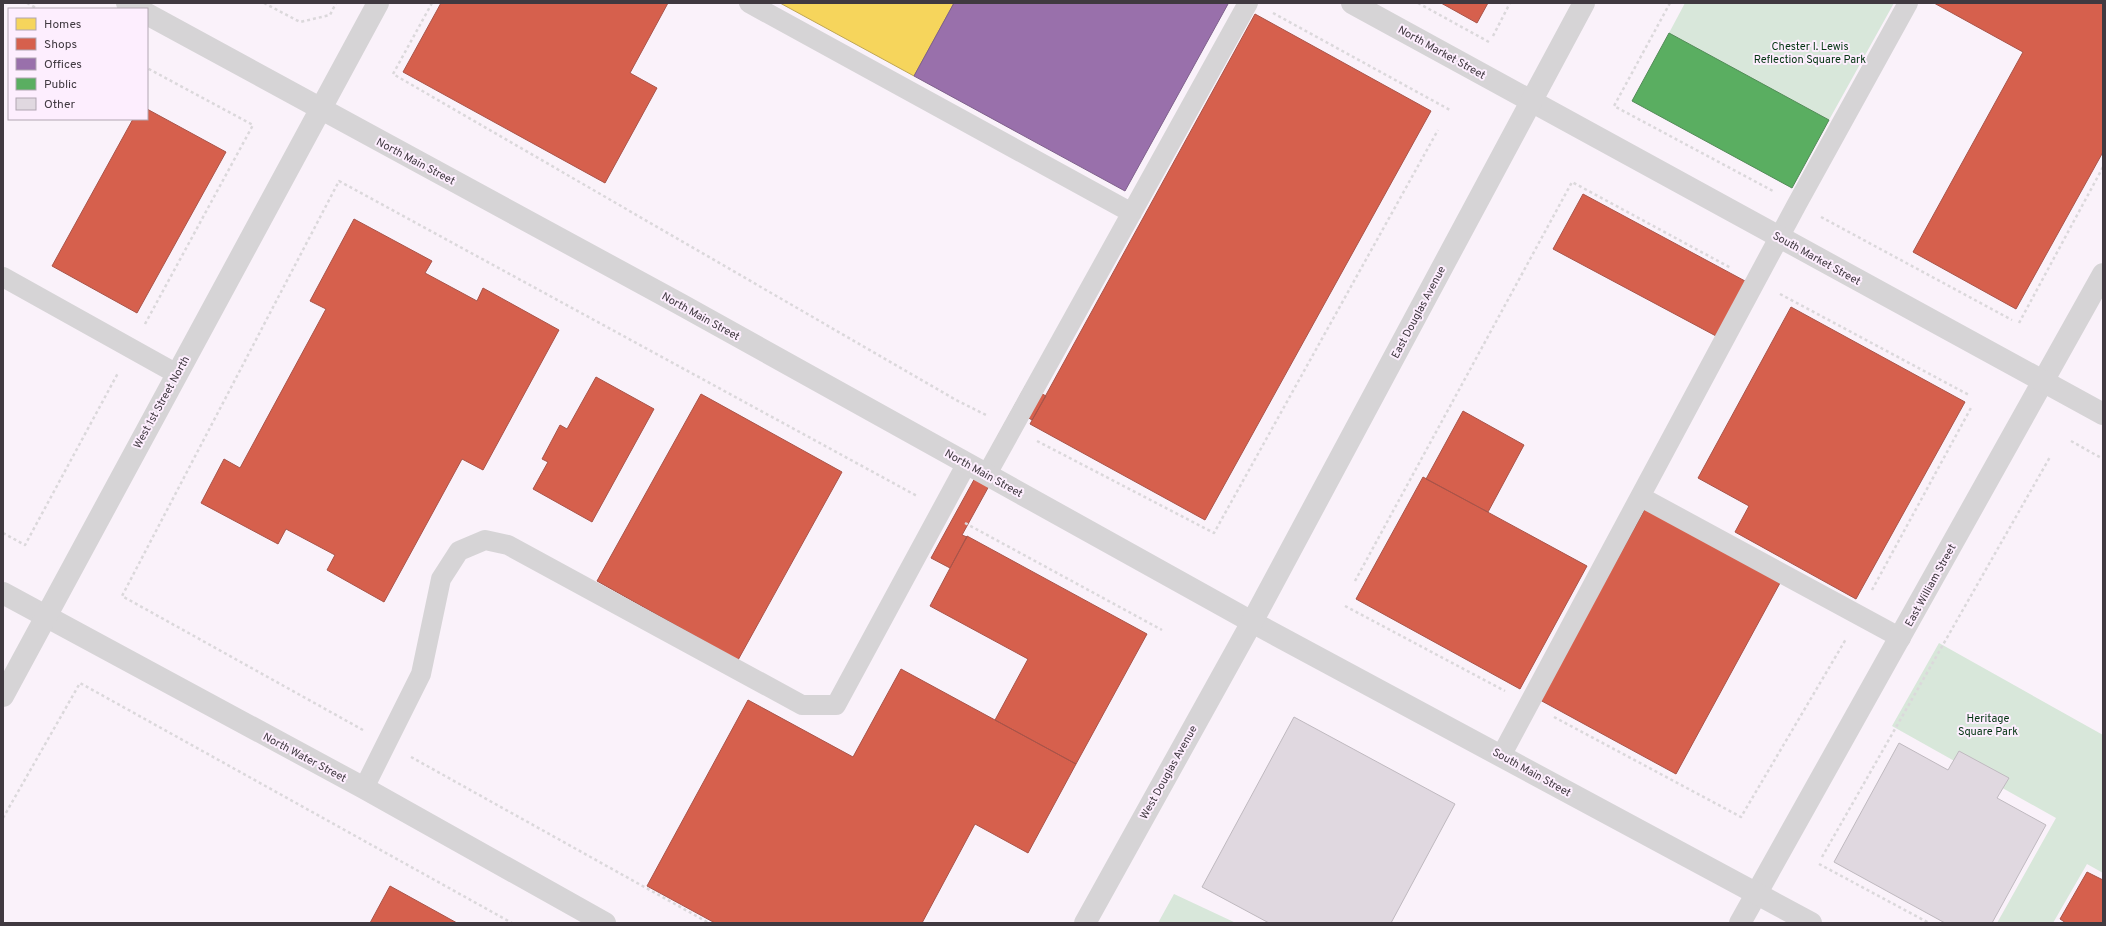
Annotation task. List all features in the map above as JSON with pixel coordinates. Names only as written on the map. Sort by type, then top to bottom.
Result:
[{"type":"street","points":[[127,3],[136,8]]},
{"type":"street","name":"West 1st Street North","points":[[3,696],[319,108],[378,3]]},
{"type":"street","name":"North Market Street","points":[[1352,3],[1532,101]]},
{"type":"street","name":"East Douglas Avenue","points":[[1252,622],[1584,3]]},
{"type":"street","name":"North Main Street","points":[[148,15],[680,304],[1252,622]]},
{"type":"street","name":"South Market Street","points":[[1532,101],[2103,414]]},
{"type":"street","name":"East William Street","points":[[1740,923],[2103,274]]},
{"type":"street","name":"North Water Street","points":[[3,594],[364,788],[605,923]]},
{"type":"street","name":"South Main Street","points":[[1252,622],[1811,923]]},
{"type":"street","name":"West Douglas Avenue","points":[[1085,923],[1252,622]]},
{"type":"lane","points":[[749,3],[1132,213]]},
{"type":"lane","points":[[988,474],[1248,3]]},
{"type":"lane","points":[[1501,756],[1779,237],[1908,3]]},
{"type":"lane","points":[[3,277],[177,374]]},
{"type":"lane","points":[[364,788],[421,674],[441,579],[459,552],[485,540],[508,545],[802,705],[836,705],[967,463]]},
{"type":"lane","points":[[1641,496],[1900,638]]},
{"type":"path","points":[[27,3],[36,8]]},
{"type":"path","points":[[264,3],[300,22],[330,15],[336,3]]},
{"type":"path","points":[[432,3],[393,74],[956,400],[1214,534],[1438,130]]},
{"type":"path","points":[[1418,3],[1489,42]]},
{"type":"path","points":[[1493,36],[1510,3]]},
{"type":"path","points":[[1614,106],[1670,3]]},
{"type":"path","points":[[1268,11],[1450,110]]},
{"type":"path","points":[[3,533],[25,545],[253,125],[148,69]]},
{"type":"path","points":[[2019,323],[2103,167]]},
{"type":"path","points":[[709,923],[122,596],[339,181],[1162,630]]},
{"type":"path","points":[[1355,581],[1572,182]]},
{"type":"path","points":[[1345,606],[1741,817],[1837,656],[1972,406]]},
{"type":"path","points":[[2071,441],[2103,459]]},
{"type":"path","points":[[1822,857],[2050,457]]},
{"type":"path","points":[[3,818],[80,683],[512,923]]},
{"type":"path","points":[[1819,864],[1929,923]]},
{"type":"green space","name":"Chester I. Lewis Reflection Square Park","points":[[1685,3],[1894,3],[1829,120],[1669,33]]},
{"type":"green space","name":"Heritage Square Park","points":[[1939,643],[2103,735],[2103,873],[2087,864],[2053,923],[1997,923],[2056,818],[1892,726]]},
{"type":"green space","points":[[1174,894],[1236,923],[1158,923]]},
{"type":"building: Homes","points":[[780,3],[954,3],[914,76]]},
{"type":"building: Shops","points":[[441,3],[668,3],[630,73],[657,88],[605,183],[403,72]]},
{"type":"building: Shops","points":[[1441,3],[1488,3],[1477,23]]},
{"type":"building: Shops","points":[[1934,3],[2103,3],[2103,152],[2016,309],[1913,252],[2023,52]]},
{"type":"building: Shops","points":[[1255,14],[1431,111],[1205,520],[1030,424]]},
{"type":"building: Shops","points":[[148,110],[226,152],[137,313],[52,266],[132,120],[148,120]]},
{"type":"building: Shops","points":[[1583,194],[1745,281],[1716,336],[1553,249]]},
{"type":"building: Shops","points":[[354,219],[432,261],[425,273],[477,301],[483,288],[559,330],[483,470],[462,459],[384,602],[327,570],[335,555],[286,529],[278,544],[201,503],[224,459],[240,468],[326,309],[310,301]]},
{"type":"building: Shops","points":[[1791,307],[1965,402],[1856,599],[1735,532],[1749,506],[1698,478]]},
{"type":"building: Shops","points":[[596,377],[654,409],[592,522],[533,489],[548,462],[542,459],[560,425],[567,429]]},
{"type":"building: Shops","points":[[1026,385],[1046,396],[1032,420],[1027,417],[962,535],[967,537],[950,568],[931,558]]},
{"type":"building: Shops","points":[[701,394],[842,472],[738,660],[597,581]]},
{"type":"building: Shops","points":[[1463,411],[1524,445],[1488,512],[1426,479]]},
{"type":"building: Shops","points":[[1423,477],[1587,566],[1520,689],[1356,599]]},
{"type":"building: Shops","points":[[1645,509],[1780,583],[1676,774],[1540,700]]},
{"type":"building: Shops","points":[[967,536],[1147,634],[1076,764],[995,720],[1028,659],[930,606]]},
{"type":"building: Shops","points":[[901,669],[1076,764],[1028,853],[975,824],[922,923],[715,923],[647,886],[748,700],[853,757]]},
{"type":"building: Shops","points":[[2087,872],[2103,880],[2103,923],[2066,923],[2060,919]]},
{"type":"building: Shops","points":[[390,886],[457,923],[370,923]]},
{"type":"building: Offices","points":[[954,3],[1228,4],[1125,191],[914,76]]},
{"type":"building: Public","points":[[1669,33],[1829,120],[1792,188],[1632,101]]},
{"type":"building: Other","points":[[1294,717],[1455,804],[1391,923],[1269,923],[1202,887]]},
{"type":"building: Other","points":[[1899,743],[1948,770],[1959,751],[2009,778],[1997,798],[2046,825],[1992,923],[1945,923],[1834,862]]}]
